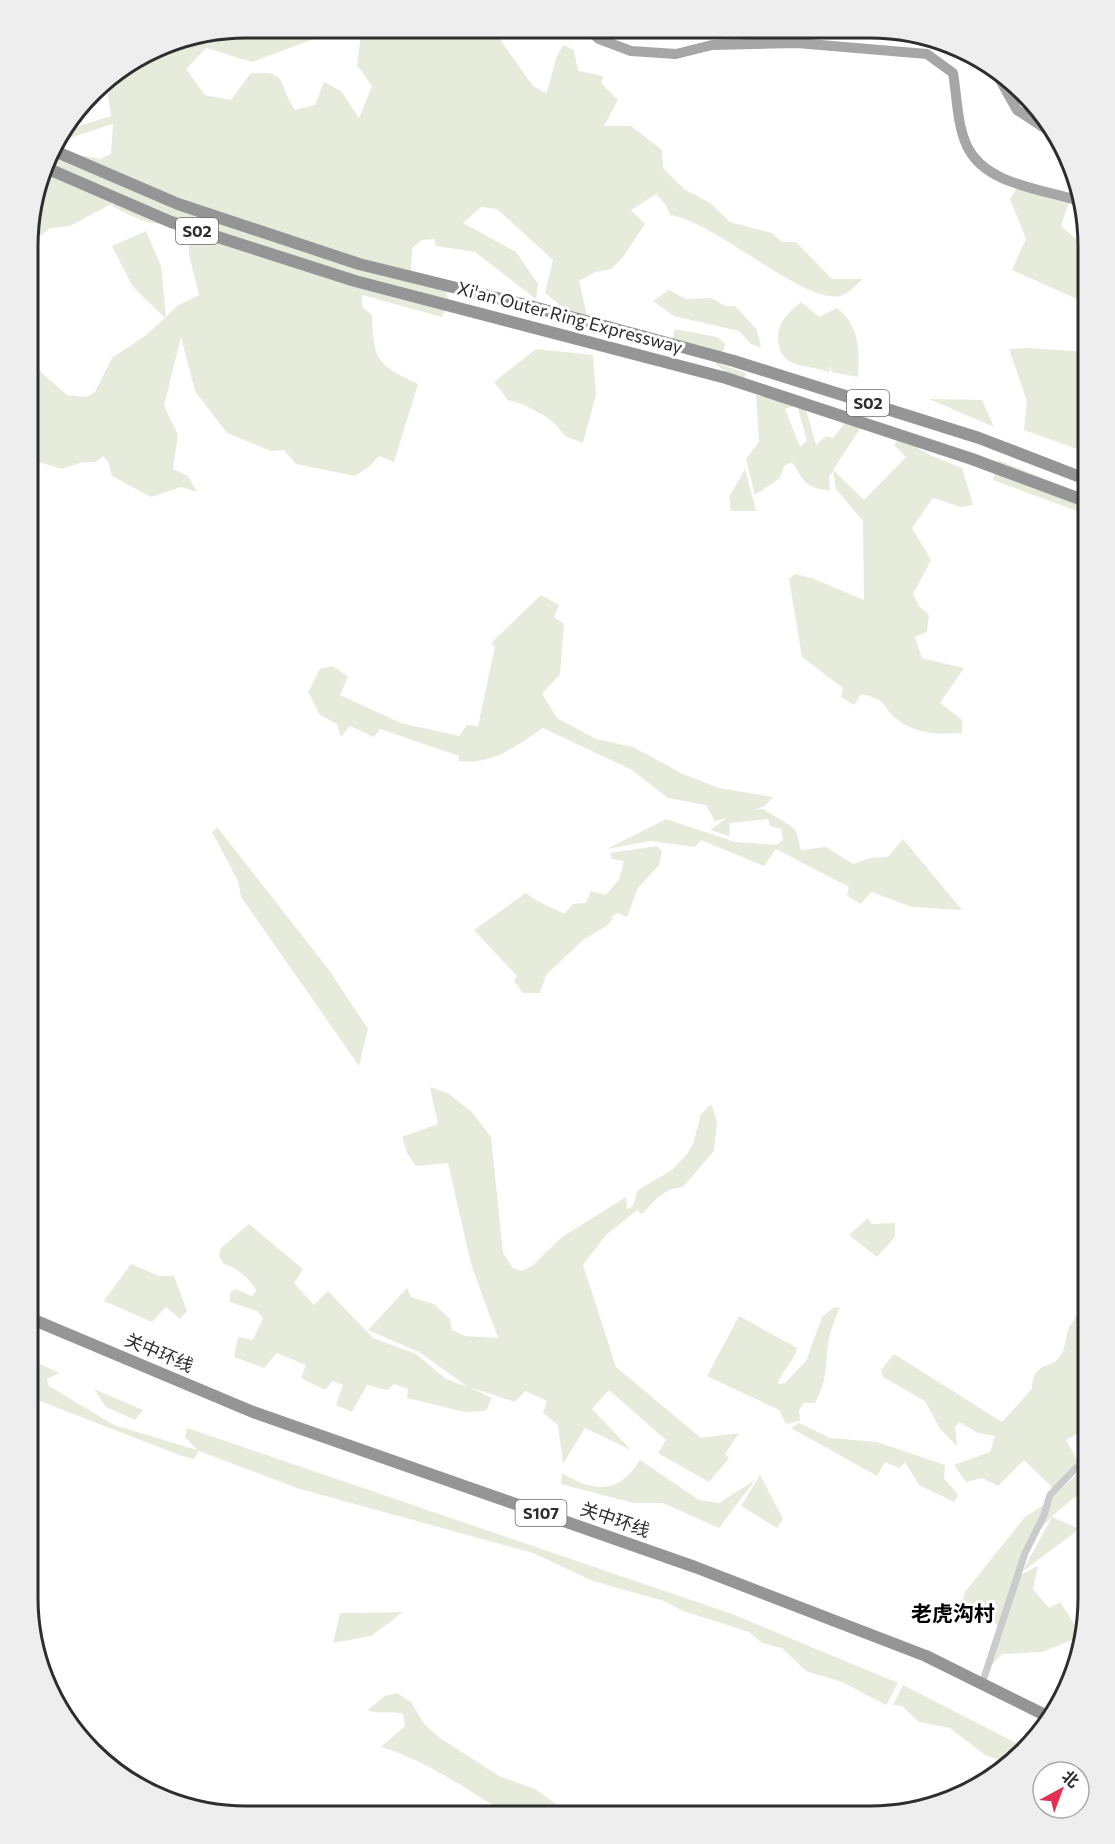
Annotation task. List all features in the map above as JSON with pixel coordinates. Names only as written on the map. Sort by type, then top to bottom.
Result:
[{"type":"highway","name":"Xi'an Outer Ring Expressway","points":[[59,153],[177,204],[359,264],[530,306],[734,361],[1002,447],[1078,476]]},
{"type":"highway","name":"Xi'an Outer Ring Expressway","points":[[52,171],[171,222],[355,281],[526,324],[776,394],[972,459],[1078,498]]},
{"type":"highway","name":"关中环线","points":[[38,1322],[253,1412],[695,1567],[926,1656],[1042,1714]]},
{"type":"highway","name":"关中环线","points":[[38,1329],[250,1419],[693,1574],[924,1663],[1038,1720]]},
{"type":"main road","points":[[598,38],[632,51],[676,54],[712,45],[797,43],[927,54],[953,73],[963,135],[968,148],[981,163],[998,177],[1072,199]]},
{"type":"main road","points":[[1004,87],[1017,110],[1038,124]]},
{"type":"street","points":[[982,1684],[1025,1553],[1044,1515],[1050,1495],[1077,1467]]},
{"type":"green space","points":[[316,38],[252,62],[206,48],[186,69],[205,95],[231,100],[250,74],[262,73],[277,76],[295,110],[315,105],[324,82],[341,91],[359,118],[372,86],[357,65],[361,38],[499,38],[533,86],[546,93],[557,56],[564,45],[574,50],[578,71],[603,76],[601,83],[618,100],[604,126],[631,126],[662,150],[663,168],[684,189],[710,203],[730,222],[772,233],[782,242],[796,242],[832,279],[863,279],[840,296],[824,295],[804,288],[710,231],[670,215],[666,205],[656,194],[631,210],[645,224],[623,257],[611,269],[595,272],[579,281],[590,329],[545,293],[553,260],[497,209],[481,207],[463,223],[516,252],[538,284],[536,299],[475,252],[436,246],[434,239],[422,240],[412,248],[411,274],[443,282],[449,302],[442,317],[362,295],[362,307],[372,315],[374,343],[380,360],[394,372],[418,384],[394,462],[379,456],[369,467],[355,476],[296,464],[284,450],[271,451],[227,433],[195,391],[181,337],[164,406],[178,435],[173,469],[188,476],[197,492],[181,487],[151,497],[112,476],[108,461],[103,456],[96,462],[83,462],[62,469],[38,462],[38,370],[67,395],[86,397],[95,392],[112,358],[145,336],[165,318],[133,287],[112,246],[146,231],[161,266],[166,317],[177,306],[199,295],[189,255],[189,221],[166,224],[149,222],[112,206],[115,202],[70,226],[50,228],[38,237],[41,205],[57,158],[76,154],[100,159],[111,154],[113,124],[67,139],[75,127],[111,116],[108,96],[110,88],[141,65],[192,45],[218,39]]},
{"type":"green space","points":[[1021,182],[1070,199],[1061,226],[1078,240],[1078,300],[1012,270],[1026,239],[1010,199]]},
{"type":"green space","points":[[669,290],[686,299],[711,298],[726,306],[735,306],[757,330],[761,348],[751,344],[739,331],[674,316],[653,301]]},
{"type":"green space","points":[[801,302],[819,317],[837,308],[850,322],[858,348],[858,377],[832,372],[829,365],[830,372],[798,365],[783,356],[778,338],[780,326],[786,316]]},
{"type":"green space","points":[[675,329],[717,337],[725,344],[720,364],[746,373],[742,388],[704,352],[671,344]]},
{"type":"green space","points":[[536,349],[593,355],[596,394],[583,443],[565,436],[545,416],[522,404],[508,400],[494,382]]},
{"type":"green space","points":[[1009,349],[1078,351],[1078,449],[1024,430],[1027,401]]},
{"type":"green space","points":[[756,395],[805,406],[816,445],[826,436],[833,438],[849,418],[863,424],[833,470],[864,500],[906,457],[894,445],[899,438],[932,456],[962,468],[973,505],[961,507],[933,498],[912,528],[931,560],[913,594],[919,606],[929,615],[927,632],[915,637],[922,658],[964,668],[940,703],[962,720],[962,733],[921,731],[905,725],[877,699],[861,694],[854,705],[841,697],[843,688],[802,657],[789,579],[795,574],[812,578],[864,600],[863,521],[836,489],[833,471],[829,477],[830,491],[810,486],[792,462],[784,466],[780,478],[755,495],[746,459],[759,442]],"holes":[[[797,405],[807,441],[800,447],[785,409]]]},
{"type":"green space","points":[[929,399],[982,400],[994,427]]},
{"type":"green space","points":[[998,460],[1078,492],[1078,511],[993,480]]},
{"type":"green space","points":[[745,469],[756,511],[731,511],[729,497]]},
{"type":"green space","points":[[541,595],[559,605],[554,617],[564,624],[560,674],[542,694],[557,718],[596,739],[633,747],[683,774],[719,788],[773,797],[765,806],[754,810],[763,809],[791,826],[796,831],[801,850],[826,847],[853,864],[870,858],[888,857],[903,839],[962,910],[912,907],[871,892],[861,904],[847,896],[849,887],[776,849],[764,866],[701,840],[695,847],[650,841],[607,849],[666,819],[735,842],[776,845],[783,840],[781,829],[770,826],[768,819],[730,823],[729,836],[710,830],[727,818],[715,821],[706,805],[668,798],[632,770],[543,728],[493,758],[470,762],[458,761],[459,756],[380,729],[374,737],[350,726],[341,737],[337,724],[320,715],[308,692],[320,669],[333,666],[348,677],[340,695],[401,723],[459,736],[467,725],[478,726],[495,647],[491,643]]},
{"type":"green space","points":[[217,827],[329,970],[368,1029],[359,1066],[241,897],[238,881],[212,832]]},
{"type":"green space","points":[[657,846],[662,852],[659,865],[638,888],[627,917],[618,913],[609,918],[614,917],[608,925],[583,940],[546,975],[540,993],[523,993],[514,981],[517,976],[474,930],[526,893],[564,914],[573,904],[586,903],[591,891],[606,895],[619,879],[624,861],[612,859],[610,853]]},
{"type":"green space","points":[[430,1087],[449,1094],[472,1112],[491,1137],[503,1253],[513,1268],[522,1271],[533,1265],[562,1237],[626,1197],[627,1209],[633,1206],[638,1190],[672,1170],[687,1154],[693,1144],[701,1114],[711,1104],[717,1121],[714,1151],[683,1187],[671,1189],[658,1197],[642,1214],[637,1210],[606,1235],[583,1265],[616,1367],[701,1438],[739,1433],[725,1454],[729,1458],[709,1482],[658,1453],[666,1440],[609,1390],[592,1409],[631,1450],[585,1428],[563,1464],[558,1425],[543,1413],[547,1401],[525,1391],[515,1402],[469,1387],[492,1398],[486,1411],[464,1412],[407,1398],[408,1389],[394,1384],[387,1390],[367,1385],[352,1412],[336,1405],[343,1385],[333,1381],[325,1390],[301,1378],[306,1365],[277,1353],[264,1368],[234,1357],[238,1337],[253,1340],[263,1318],[257,1311],[230,1302],[230,1293],[235,1289],[252,1296],[256,1291],[247,1278],[224,1264],[219,1256],[221,1248],[249,1224],[303,1269],[294,1283],[314,1305],[328,1291],[373,1338],[416,1354],[446,1379],[468,1387],[419,1352],[368,1330],[407,1288],[411,1297],[434,1304],[450,1319],[452,1330],[465,1336],[498,1338],[471,1264],[448,1163],[416,1166],[407,1153],[402,1137],[438,1124]]},
{"type":"green space","points":[[868,1218],[872,1224],[895,1223],[895,1237],[877,1257],[849,1235]]},
{"type":"green space","points":[[131,1264],[159,1276],[174,1276],[187,1311],[180,1319],[166,1307],[152,1322],[104,1301]]},
{"type":"green space","points":[[840,1307],[830,1334],[825,1376],[820,1394],[815,1403],[804,1403],[799,1410],[800,1421],[786,1424],[779,1410],[707,1376],[739,1316],[797,1348],[794,1358],[782,1374],[778,1384],[785,1383],[806,1361],[822,1317],[833,1308]]},
{"type":"green space","points":[[1077,1315],[1077,1434],[1066,1440],[1077,1460],[1077,1468],[1055,1490],[1024,1460],[998,1486],[982,1478],[966,1482],[954,1465],[990,1452],[995,1436],[978,1433],[959,1422],[955,1427],[957,1446],[940,1429],[925,1401],[883,1377],[881,1370],[894,1354],[1002,1422],[1032,1389],[1036,1373],[1058,1359]]},
{"type":"green space","points":[[38,1363],[59,1373],[47,1379],[49,1386],[114,1425],[197,1450],[185,1437],[187,1428],[732,1614],[898,1683],[886,1705],[842,1682],[806,1671],[782,1648],[762,1643],[749,1632],[683,1611],[664,1601],[593,1581],[533,1553],[300,1489],[199,1451],[194,1459],[38,1400]]},
{"type":"green space","points":[[94,1389],[143,1410],[135,1420],[106,1407]]},
{"type":"green space","points":[[799,1423],[830,1438],[877,1442],[945,1465],[944,1478],[958,1495],[954,1502],[919,1485],[905,1462],[899,1468],[885,1462],[877,1476],[791,1428]]},
{"type":"green space","points":[[640,1460],[699,1500],[719,1503],[755,1480],[719,1528],[663,1503],[633,1503],[561,1484],[562,1473],[585,1484],[605,1487],[614,1485],[632,1471]]},
{"type":"green space","points":[[1077,1474],[1077,1496],[1054,1515],[1037,1535],[1024,1560],[1020,1575],[1038,1566],[1033,1589],[1049,1608],[1060,1602],[1075,1626],[1074,1639],[1042,1652],[1002,1654],[990,1667],[1003,1628],[962,1604],[965,1592],[1025,1517],[1045,1504]]},
{"type":"green space","points":[[760,1475],[783,1519],[777,1528],[741,1506]]},
{"type":"green space","points":[[1052,1517],[1077,1528],[1077,1530],[1022,1572]]},
{"type":"green space","points":[[403,1612],[371,1636],[333,1643],[340,1613]]},
{"type":"green space","points":[[903,1685],[1019,1744],[1000,1760],[985,1755],[950,1728],[919,1722],[902,1706],[893,1705]]},
{"type":"green space","points":[[397,1693],[411,1702],[425,1725],[440,1738],[499,1776],[535,1789],[559,1806],[490,1806],[491,1804],[451,1779],[381,1747],[405,1726],[403,1714],[368,1710],[385,1696]]},
{"type":"district","name":"老虎沟村","points":[[953,1614]]}]
